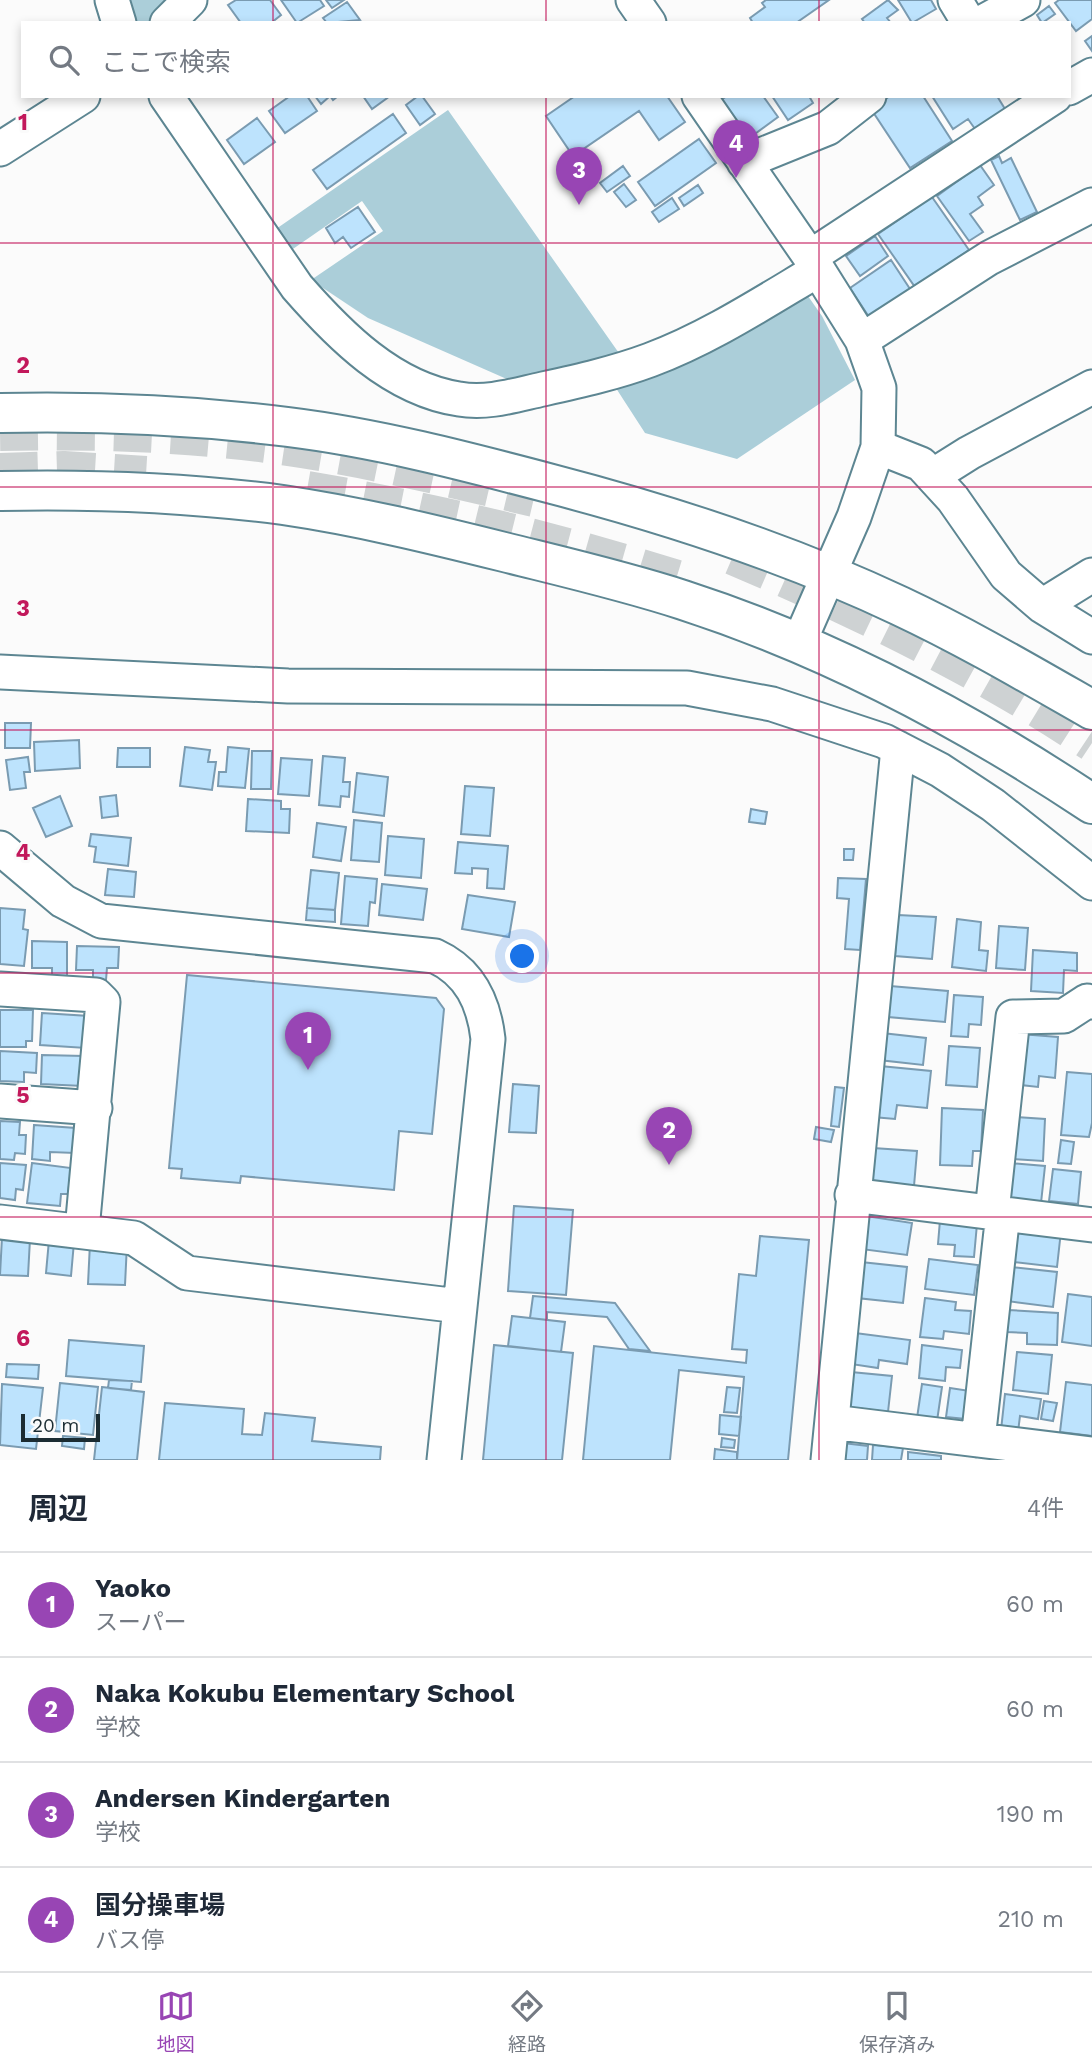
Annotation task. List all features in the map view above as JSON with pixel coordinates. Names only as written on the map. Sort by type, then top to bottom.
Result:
[{"type":"highway","points":[[0,413],[62,412],[287,427],[385,443],[636,506],[716,531],[897,604],[1092,710]]},
{"type":"highway","points":[[0,491],[65,490],[282,505],[374,522],[607,578],[686,601],[798,645],[947,715],[1092,804]]},
{"type":"street","points":[[112,0],[118,21]]},
{"type":"street","points":[[169,21],[190,0]]},
{"type":"street","points":[[633,0],[648,21]]},
{"type":"street","points":[[955,0],[968,21]]},
{"type":"street","points":[[985,21],[1023,0]]},
{"type":"street","points":[[1071,87],[1092,75]]},
{"type":"street","points":[[0,149],[80,98]]},
{"type":"street","points":[[167,98],[297,287],[321,315],[352,346],[386,369],[428,390],[459,399],[502,398],[618,371],[652,359],[755,307],[1052,98]]},
{"type":"street","points":[[700,98],[814,263],[862,340],[879,388],[878,447],[854,517],[798,645]]},
{"type":"street","points":[[744,162],[828,128],[866,98]]},
{"type":"street","points":[[862,340],[989,258],[1092,205]]},
{"type":"street","points":[[934,475],[1092,387]]},
{"type":"street","points":[[878,447],[906,456],[934,475],[1006,575],[1042,606],[1092,636]]},
{"type":"street","points":[[1042,606],[1092,575]]},
{"type":"street","points":[[1004,660],[1041,661],[1092,691]]},
{"type":"street","points":[[0,672],[288,686],[687,688],[772,704],[825,719],[898,748],[940,770],[993,805],[1092,883]]},
{"type":"street","points":[[828,1460],[898,748]]},
{"type":"street","points":[[2,855],[63,901],[101,921],[435,956],[451,963],[481,1000],[488,1039],[444,1460]]},
{"type":"street","points":[[0,989],[96,995],[103,1002],[82,1230]]},
{"type":"street","points":[[978,1440],[1013,1017],[1064,1016],[1087,1001],[1092,1002]]},
{"type":"street","points":[[0,1101],[95,1108]]},
{"type":"street","points":[[852,1195],[1092,1225]]},
{"type":"street","points":[[0,1222],[134,1238],[187,1273],[459,1306]]},
{"type":"street","points":[[832,1422],[1092,1454]]},
{"type":"shaded area","points":[[121,0],[175,0],[151,21],[128,21]]},
{"type":"shaded area","points":[[448,110],[621,356],[509,380],[368,318],[311,280],[383,231],[362,201],[290,251],[276,229]]},
{"type":"shaded area","points":[[803,289],[822,316],[855,380],[737,459],[645,433],[612,382]]},
{"type":"building","points":[[236,0],[270,0],[281,15],[274,21],[240,21],[228,5]]},
{"type":"building","points":[[281,0],[320,0],[324,6],[300,21],[296,21]]},
{"type":"building","points":[[326,0],[344,0],[332,8]]},
{"type":"building","points":[[766,0],[829,0],[799,21],[752,21],[750,18],[765,7],[762,3]]},
{"type":"building","points":[[888,0],[898,10],[887,18],[889,21],[862,19]]},
{"type":"building","points":[[898,0],[931,0],[936,9],[911,21]]},
{"type":"building","points":[[1059,0],[1092,0],[1092,19],[1076,31],[1055,3]]},
{"type":"building","points":[[347,2],[360,20],[325,21],[323,18]]},
{"type":"building","points":[[1049,6],[1055,14],[1045,21],[1041,21],[1037,15]]},
{"type":"building","points":[[1092,36],[1092,51],[1085,41]]},
{"type":"building","points":[[287,98],[308,98],[317,111],[285,133],[269,111]]},
{"type":"building","points":[[316,98],[328,98],[321,104]]},
{"type":"building","points":[[364,98],[387,98],[372,109]]},
{"type":"building","points":[[415,98],[423,98],[435,114],[420,125],[406,105]]},
{"type":"building","points":[[572,98],[668,98],[685,122],[659,140],[639,111],[573,156],[546,116]]},
{"type":"building","points":[[764,98],[778,117],[748,139],[721,100]]},
{"type":"building","points":[[773,98],[810,98],[813,103],[788,120]]},
{"type":"building","points":[[887,98],[924,98],[952,141],[910,168],[871,109]]},
{"type":"building","points":[[933,98],[998,98],[1005,109],[975,129],[968,119],[953,129]]},
{"type":"building","points":[[393,114],[406,133],[327,189],[313,170]]},
{"type":"building","points":[[257,118],[275,142],[244,164],[227,140]]},
{"type":"building","points":[[699,139],[716,163],[655,206],[638,182]]},
{"type":"building","points":[[999,156],[1002,163],[1011,158],[1037,212],[1020,220],[991,160]]},
{"type":"building","points":[[980,165],[994,185],[978,197],[983,205],[970,214],[983,232],[969,241],[937,196]]},
{"type":"building","points":[[623,166],[630,176],[607,192],[600,183]]},
{"type":"building","points":[[624,184],[636,200],[626,207],[614,192]]},
{"type":"building","points":[[698,185],[703,193],[684,206],[679,198]]},
{"type":"building","points":[[932,197],[969,250],[915,287],[878,234]]},
{"type":"building","points":[[672,198],[679,209],[659,222],[652,212]]},
{"type":"building","points":[[358,207],[375,232],[351,248],[343,237],[335,243],[326,228]]},
{"type":"building","points":[[875,236],[888,256],[860,276],[846,256]]},
{"type":"building","points":[[891,260],[910,289],[869,317],[850,288]]},
{"type":"building","points":[[5,723],[31,723],[30,748],[5,748]]},
{"type":"building","points":[[79,740],[80,768],[35,771],[34,742]]},
{"type":"building","points":[[185,747],[210,750],[208,762],[216,762],[212,790],[180,786]]},
{"type":"building","points":[[228,747],[249,749],[245,788],[218,786],[219,772],[226,772]]},
{"type":"building","points":[[118,748],[150,748],[150,767],[117,767]]},
{"type":"building","points":[[252,751],[272,751],[271,789],[251,789]]},
{"type":"building","points":[[323,756],[345,758],[343,782],[350,782],[349,797],[341,796],[340,807],[319,805]]},
{"type":"building","points":[[28,757],[30,772],[24,772],[26,788],[10,790],[6,760]]},
{"type":"building","points":[[281,758],[312,760],[309,796],[278,794]]},
{"type":"building","points":[[357,773],[388,777],[384,816],[353,812]]},
{"type":"building","points":[[465,786],[494,788],[490,836],[461,834]]},
{"type":"building","points":[[116,795],[118,816],[102,818],[100,797]]},
{"type":"building","points":[[60,796],[72,826],[46,837],[33,808]]},
{"type":"building","points":[[248,799],[281,801],[281,809],[290,809],[289,833],[246,831]]},
{"type":"building","points":[[751,809],[767,812],[765,824],[749,822]]},
{"type":"building","points":[[354,820],[382,823],[379,862],[351,860]]},
{"type":"building","points":[[317,823],[346,827],[341,861],[313,857]]},
{"type":"building","points":[[91,834],[131,838],[128,866],[94,862],[96,847],[89,846]]},
{"type":"building","points":[[388,836],[424,839],[421,878],[385,875]]},
{"type":"building","points":[[458,842],[508,846],[504,889],[487,888],[488,869],[472,868],[472,874],[455,873]]},
{"type":"building","points":[[844,849],[854,849],[853,860],[844,860]]},
{"type":"building","points":[[108,869],[136,872],[134,897],[105,895]]},
{"type":"building","points":[[311,870],[339,873],[335,910],[307,908]]},
{"type":"building","points":[[345,876],[377,879],[375,903],[370,902],[368,926],[341,924]]},
{"type":"building","points":[[838,878],[866,879],[860,950],[845,949],[849,899],[837,898]]},
{"type":"building","points":[[382,884],[427,889],[423,920],[379,915]]},
{"type":"building","points":[[468,895],[515,902],[509,937],[462,929]]},
{"type":"building","points":[[0,908],[25,910],[23,929],[28,930],[24,966],[0,964]]},
{"type":"building","points":[[307,908],[335,910],[335,922],[306,920]]},
{"type":"building","points":[[898,915],[936,917],[932,959],[895,956]]},
{"type":"building","points":[[957,919],[981,922],[979,950],[988,951],[986,971],[952,967]]},
{"type":"building","points":[[999,926],[1028,928],[1025,970],[996,968]]},
{"type":"building","points":[[32,941],[67,942],[67,976],[52,976],[52,968],[32,968]]},
{"type":"building","points":[[77,946],[119,947],[118,968],[107,968],[106,980],[93,979],[93,970],[76,970]]},
{"type":"building","points":[[1033,950],[1077,953],[1077,971],[1064,970],[1063,993],[1031,991]]},
{"type":"building","points":[[187,975],[436,998],[444,1009],[432,1134],[399,1131],[394,1190],[241,1176],[240,1183],[181,1178],[182,1169],[169,1168]]},
{"type":"building","points":[[890,986],[948,991],[945,1022],[888,1017]]},
{"type":"building","points":[[954,995],[983,997],[981,1025],[969,1024],[968,1037],[951,1036]]},
{"type":"building","points":[[0,1010],[33,1010],[32,1041],[26,1041],[26,1047],[0,1047]]},
{"type":"building","points":[[42,1013],[89,1016],[86,1048],[40,1045]]},
{"type":"building","points":[[882,1033],[926,1038],[923,1065],[879,1060]]},
{"type":"building","points":[[1020,1034],[1058,1037],[1055,1078],[1039,1076],[1038,1087],[1021,1085]]},
{"type":"building","points":[[949,1046],[980,1048],[977,1087],[946,1085]]},
{"type":"building","points":[[0,1051],[37,1053],[36,1073],[24,1072],[24,1082],[0,1081]]},
{"type":"building","points":[[42,1055],[84,1056],[83,1086],[41,1084]]},
{"type":"building","points":[[880,1066],[931,1071],[927,1108],[897,1105],[895,1119],[873,1117]]},
{"type":"building","points":[[1067,1072],[1092,1074],[1092,1123],[1089,1137],[1061,1135]]},
{"type":"building","points":[[513,1084],[539,1086],[536,1133],[509,1132]]},
{"type":"building","points":[[835,1087],[844,1088],[839,1127],[831,1126]]},
{"type":"building","points":[[942,1108],[983,1110],[981,1151],[973,1151],[972,1166],[940,1165]]},
{"type":"building","points":[[1016,1117],[1045,1119],[1043,1161],[1013,1159]]},
{"type":"building","points":[[0,1121],[20,1122],[19,1135],[26,1135],[25,1154],[15,1153],[14,1160],[0,1159]]},
{"type":"building","points":[[34,1125],[76,1128],[75,1153],[50,1152],[50,1161],[32,1159]]},
{"type":"building","points":[[816,1127],[834,1130],[831,1142],[814,1139]]},
{"type":"building","points":[[1061,1140],[1074,1142],[1071,1164],[1058,1163]]},
{"type":"building","points":[[873,1148],[917,1151],[914,1186],[871,1182]]},
{"type":"building","points":[[0,1163],[26,1165],[23,1190],[16,1189],[15,1200],[0,1198]]},
{"type":"building","points":[[32,1163],[71,1168],[68,1194],[61,1194],[60,1206],[27,1203]]},
{"type":"building","points":[[1009,1163],[1045,1166],[1041,1203],[1011,1200],[1011,1194],[1006,1194]]},
{"type":"building","points":[[1053,1169],[1081,1172],[1078,1204],[1049,1201]]},
{"type":"building","points":[[514,1206],[573,1210],[566,1295],[508,1291]]},
{"type":"building","points":[[866,1216],[912,1223],[907,1255],[861,1249]]},
{"type":"building","points":[[940,1220],[977,1224],[974,1257],[954,1256],[955,1245],[938,1244]]},
{"type":"building","points":[[1017,1226],[1061,1231],[1057,1267],[1013,1262]]},
{"type":"building","points":[[760,1236],[809,1240],[788,1460],[737,1460],[744,1377],[679,1370],[670,1460],[583,1460],[594,1346],[746,1363],[747,1350],[732,1349],[739,1274],[756,1276]]},
{"type":"building","points":[[2,1237],[30,1239],[28,1276],[0,1275]]},
{"type":"building","points":[[49,1240],[74,1242],[71,1276],[46,1273]]},
{"type":"building","points":[[90,1243],[127,1244],[125,1285],[88,1284]]},
{"type":"building","points":[[929,1259],[978,1265],[974,1295],[925,1289]]},
{"type":"building","points":[[861,1262],[907,1267],[903,1303],[857,1298]]},
{"type":"building","points":[[1011,1267],[1057,1272],[1053,1307],[1007,1301]]},
{"type":"building","points":[[1068,1294],[1092,1297],[1092,1346],[1062,1342]]},
{"type":"building","points":[[533,1296],[615,1303],[650,1351],[629,1349],[607,1317],[547,1312],[547,1320],[530,1318]]},
{"type":"building","points":[[925,1298],[956,1302],[955,1310],[971,1311],[969,1334],[944,1331],[943,1339],[920,1337]]},
{"type":"building","points":[[1008,1310],[1058,1313],[1057,1345],[1027,1344],[1027,1333],[1007,1332]]},
{"type":"building","points":[[512,1316],[565,1322],[561,1352],[508,1346]]},
{"type":"building","points":[[855,1333],[910,1340],[907,1364],[879,1360],[878,1368],[851,1364]]},
{"type":"building","points":[[69,1340],[144,1346],[141,1382],[66,1376]]},
{"type":"building","points":[[494,1345],[573,1353],[562,1460],[483,1460]]},
{"type":"building","points":[[922,1345],[962,1350],[960,1368],[946,1367],[945,1381],[919,1378]]},
{"type":"building","points":[[1017,1352],[1052,1355],[1048,1394],[1013,1390]]},
{"type":"building","points":[[7,1364],[39,1365],[38,1379],[6,1377]]},
{"type":"building","points":[[851,1372],[892,1376],[888,1412],[847,1407]]},
{"type":"building","points":[[109,1380],[132,1381],[131,1390],[108,1388]]},
{"type":"building","points":[[1066,1382],[1092,1385],[1092,1436],[1060,1432]]},
{"type":"building","points":[[60,1383],[98,1387],[93,1435],[55,1431]]},
{"type":"building","points":[[2,1384],[43,1388],[36,1449],[0,1445]]},
{"type":"building","points":[[922,1384],[942,1387],[937,1421],[917,1418]]},
{"type":"building","points":[[102,1387],[144,1392],[137,1460],[94,1460]]},
{"type":"building","points":[[727,1387],[740,1388],[737,1413],[724,1412]]},
{"type":"building","points":[[950,1388],[970,1391],[966,1419],[946,1417]]},
{"type":"building","points":[[1005,1394],[1041,1399],[1038,1419],[1020,1416],[1018,1432],[1001,1430]]},
{"type":"building","points":[[1044,1401],[1057,1403],[1053,1421],[1041,1419]]},
{"type":"building","points":[[165,1403],[244,1409],[242,1434],[262,1435],[265,1413],[315,1418],[312,1441],[381,1447],[380,1460],[159,1460]]},
{"type":"building","points":[[720,1415],[741,1417],[739,1436],[719,1434]]},
{"type":"building","points":[[63,1436],[85,1438],[84,1449],[62,1446]]},
{"type":"building","points":[[722,1438],[735,1440],[734,1448],[721,1447]]},
{"type":"building","points":[[843,1443],[868,1446],[867,1460],[841,1460]]},
{"type":"building","points":[[873,1445],[903,1448],[901,1460],[872,1460]]},
{"type":"building","points":[[715,1449],[737,1452],[737,1460],[714,1460]]},
{"type":"building","points":[[908,1452],[941,1456],[941,1460],[908,1460]]},
{"type":"tunnel","points":[[0,432],[144,433],[253,442],[381,463],[534,498]]},
{"type":"tunnel","points":[[0,472],[64,470],[146,475]]},
{"type":"tunnel","points":[[307,490],[494,528],[677,579]]},
{"type":"tunnel","points":[[733,556],[917,641],[1006,690],[1092,743]]},
{"type":"place","name":"国分操車場","points":[[736,178]]},
{"type":"place","name":"Andersen Kindergarten","points":[[579,205]]},
{"type":"place","name":"Yaoko","points":[[308,1070]]},
{"type":"place","name":"Naka Kokubu Elementary School","points":[[669,1165]]}]
